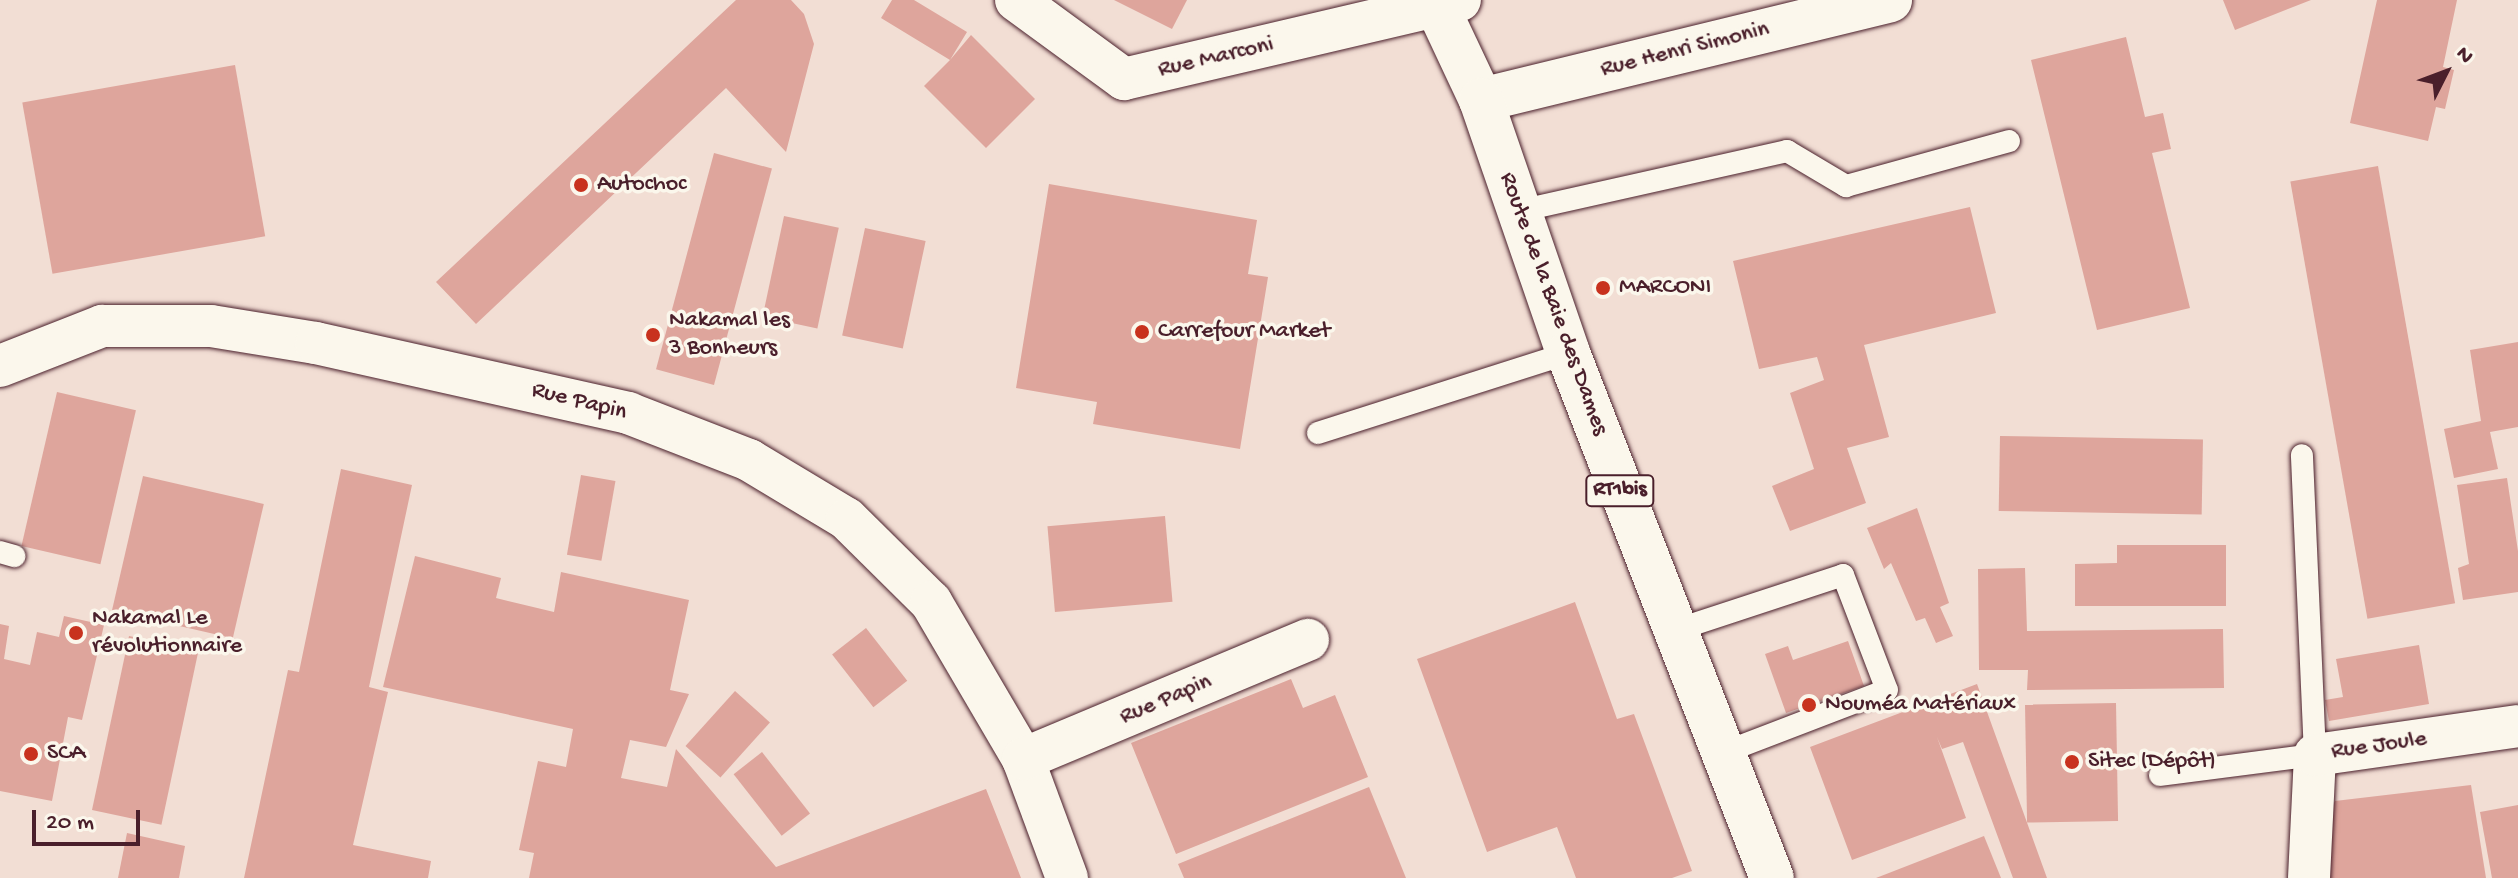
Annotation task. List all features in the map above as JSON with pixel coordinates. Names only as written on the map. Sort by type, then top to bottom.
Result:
[{"type":"main road","name":"Rue Henri Simonin","points":[[1481,100],[1890,0]]},
{"type":"main road","name":"Route de la Baie des Dames","points":[[1444,3],[1481,100],[1568,353],[1673,631],[1772,878]]},
{"type":"street","name":"Rue Marconi","points":[[1027,4],[1124,79],[1444,3]]},
{"type":"street","name":"Rue Papin","points":[[0,366],[102,326],[211,326],[316,343],[628,413],[749,460],[847,519],[931,602],[1023,759],[1067,878]]},
{"type":"street","name":"Rue Papin","points":[[1023,759],[1308,640]]},
{"type":"street","name":"Rue Joule","points":[[2309,878],[2315,755],[2518,726]]},
{"type":"lane","points":[[1519,211],[1787,151],[1846,186],[2009,141]]},
{"type":"lane","points":[[1318,433],[1568,353]]},
{"type":"lane","points":[[2160,775],[2315,755],[2302,455]]},
{"type":"lane","points":[[1673,631],[1843,575],[1887,690],[1723,753]]},
{"type":"building","name":"Autochoc","points":[[736,0],[791,0],[804,14],[814,44],[786,152],[726,88],[476,324],[436,282]]},
{"type":"building","points":[[892,0],[914,0],[967,32],[950,60],[881,18]]},
{"type":"building","points":[[1114,0],[1187,0],[1172,29]]},
{"type":"building","points":[[2223,0],[2311,0],[2235,30]]},
{"type":"building","points":[[2377,0],[2457,0],[2443,67],[2454,70],[2445,109],[2436,107],[2428,141],[2350,123]]},
{"type":"building","points":[[971,35],[1035,99],[986,148],[924,86]]},
{"type":"building","points":[[2126,37],[2145,117],[2163,113],[2171,149],[2152,153],[2190,308],[2097,330],[2031,60]]},
{"type":"building","points":[[235,65],[265,236],[52,274],[22,103]]},
{"type":"building","points":[[714,153],[772,169],[714,385],[656,369]]},
{"type":"building","points":[[2378,166],[2455,603],[2367,619],[2290,181]]},
{"type":"building","name":"Carrefour Market","points":[[1049,184],[1257,220],[1248,274],[1268,277],[1240,449],[1093,424],[1097,402],[1016,388]]},
{"type":"building","points":[[1970,207],[1996,313],[1864,345],[1889,437],[1847,448],[1866,503],[1790,531],[1772,486],[1814,469],[1790,393],[1824,380],[1817,357],[1759,369],[1733,261]]},
{"type":"building","points":[[784,216],[839,228],[817,328],[763,317]]},
{"type":"building","points":[[865,228],[926,241],[903,348],[842,336]]},
{"type":"building","points":[[2518,342],[2518,427],[2490,432],[2498,469],[2454,478],[2444,429],[2481,421],[2470,350]]},
{"type":"building","points":[[57,392],[136,410],[100,564],[21,546]]},
{"type":"building","points":[[2000,436],[2203,440],[2202,515],[1999,511]]},
{"type":"building","points":[[341,469],[412,485],[369,687],[388,692],[353,845],[431,861],[428,878],[244,878],[288,670],[299,672]]},
{"type":"building","points":[[581,475],[615,481],[601,561],[567,555]]},
{"type":"building","points":[[143,476],[264,504],[233,638],[112,610]]},
{"type":"building","points":[[2507,478],[2518,551],[2518,592],[2463,600],[2458,568],[2469,564],[2457,485]]},
{"type":"building","points":[[1917,508],[1949,603],[1940,607],[1953,636],[1936,643],[1925,618],[1916,621],[1891,563],[1884,569],[1867,528]]},
{"type":"building","points":[[1165,516],[1172,602],[1055,612],[1047,526]]},
{"type":"building","points":[[2117,545],[2226,545],[2226,606],[2075,606],[2075,564],[2117,563]]},
{"type":"building","points":[[415,556],[501,578],[496,598],[554,612],[561,572],[689,600],[670,690],[689,694],[666,747],[630,740],[621,778],[667,787],[676,749],[776,867],[986,789],[1021,878],[529,878],[534,853],[519,850],[538,761],[566,767],[573,729],[383,687]]},
{"type":"building","points":[[2025,568],[2027,631],[2223,629],[2224,688],[2027,690],[2028,670],[1979,670],[1978,569]]},
{"type":"building","points":[[1575,602],[1617,719],[1634,714],[1692,871],[1672,878],[1576,878],[1557,827],[1487,852],[1417,659]]},
{"type":"building","name":"SCA","points":[[64,616],[104,625],[82,720],[68,717],[52,801],[0,791],[0,624],[9,626],[4,659],[30,665],[37,632],[59,637]]},
{"type":"building","points":[[866,628],[907,681],[873,707],[832,654]]},
{"type":"building","points":[[129,636],[198,651],[161,825],[92,810]]},
{"type":"building","points":[[1848,641],[1864,686],[1786,713],[1765,654],[1788,646],[1793,660]]},
{"type":"building","points":[[2419,645],[2429,704],[2329,721],[2325,700],[2343,697],[2336,659]]},
{"type":"building","points":[[1291,679],[1303,708],[1335,695],[1368,777],[1176,854],[1131,743]]},
{"type":"building","points":[[1977,684],[2047,878],[2013,878],[1963,742],[1942,749],[1937,737],[1966,818],[1852,860],[1810,747]]},
{"type":"building","points":[[735,691],[770,722],[720,777],[685,746]]},
{"type":"building","name":"Sitec (Dépôt)","points":[[2116,703],[2118,821],[2027,823],[2025,705]]},
{"type":"building","points":[[762,752],[810,813],[782,836],[734,774]]},
{"type":"building","points":[[2471,785],[2486,878],[2323,878],[2322,827],[2335,801]]},
{"type":"building","points":[[1369,787],[1406,878],[1184,878],[1178,864]]},
{"type":"building","points":[[2518,805],[2518,878],[2492,878],[2480,812]]},
{"type":"building","points":[[127,833],[185,846],[179,878],[118,878]]},
{"type":"building","points":[[1984,836],[2001,878],[1876,878]]},
{"type":"place","name":"Autochoc","points":[[581,185]]},
{"type":"place","name":"MARCONI","points":[[1603,288]]},
{"type":"place","name":"Carrefour Market","points":[[1142,332]]},
{"type":"place","name":"Nakamal les 3 Bonheurs","points":[[653,335]]},
{"type":"place","name":"Nakamal Le révolutionnaire","points":[[76,633]]},
{"type":"place","name":"Nouméa Matériaux","points":[[1809,705]]},
{"type":"place","name":"SCA","points":[[31,754]]},
{"type":"place","name":"Sitec (Dépôt)","points":[[2072,762]]}]
